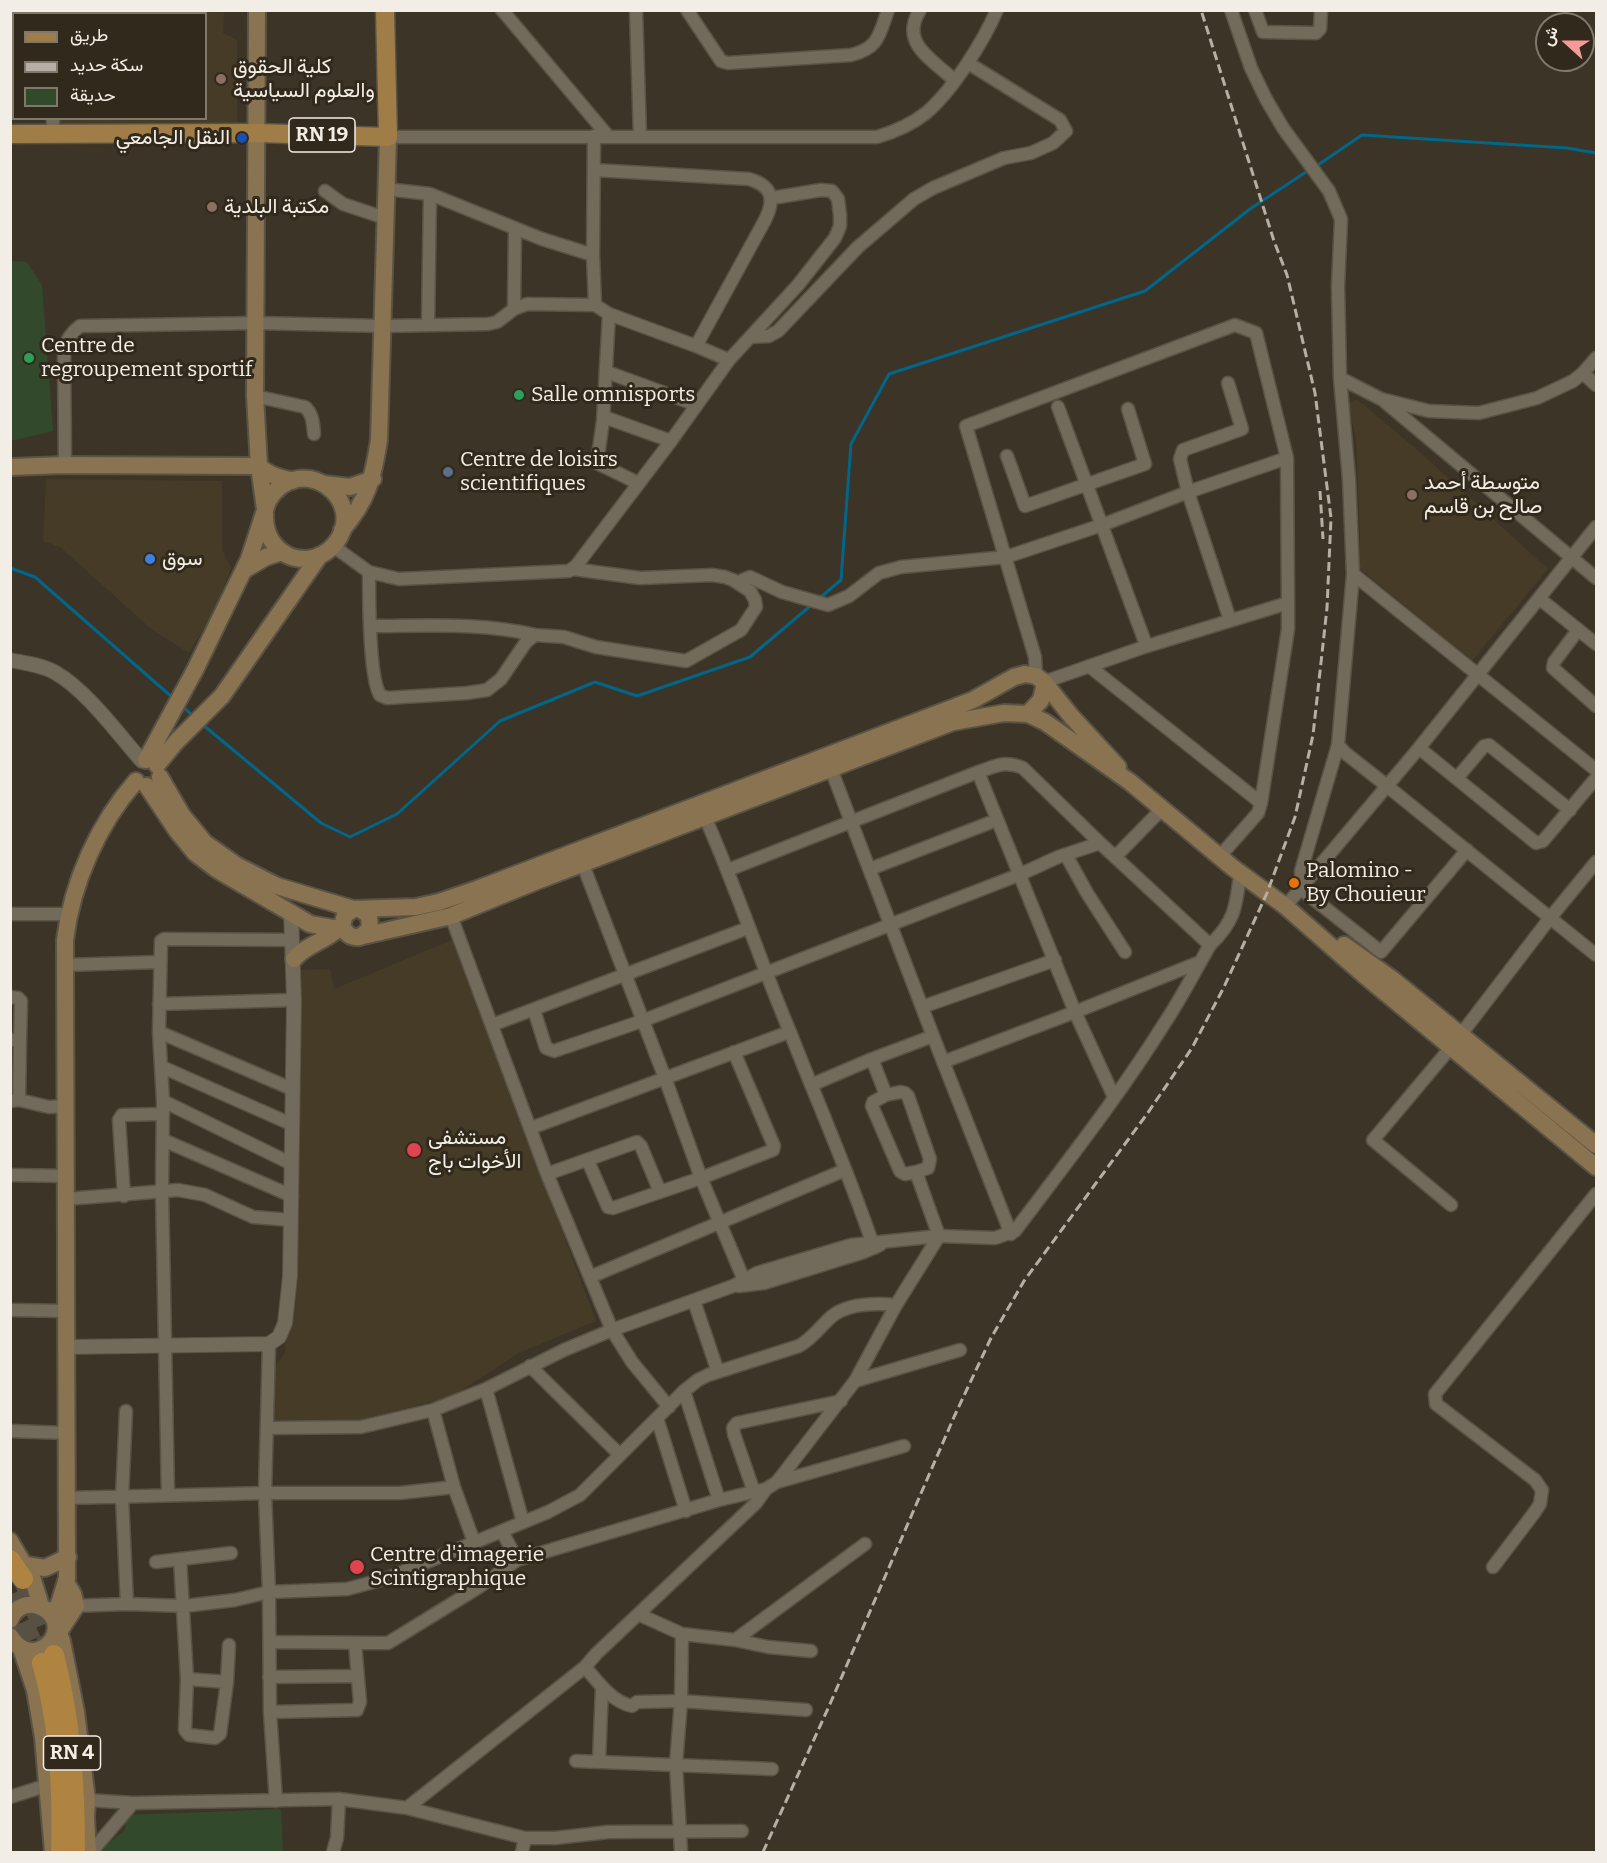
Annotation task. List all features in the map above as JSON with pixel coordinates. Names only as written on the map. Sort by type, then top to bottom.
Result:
[{"type":"highway","name":"RN 4","points":[[61,1852],[59,1750],[48,1659],[64,1695],[70,1734],[74,1779],[75,1852]]},
{"type":"highway","points":[[81,1852],[87,1809]]},
{"type":"main road","points":[[256,10],[257,323],[255,396],[258,466],[266,531],[270,539],[289,556],[305,559],[327,551]]},
{"type":"main road","points":[[13,1640],[28,1651],[43,1648],[53,1638],[51,1615],[67,1581],[68,1311],[65,940],[69,914],[90,853],[123,796],[222,696],[342,530],[357,513],[373,479],[379,440],[388,137],[385,10]]},
{"type":"main road","name":"RN 19","points":[[10,134],[53,127],[388,137]]},
{"type":"main road","points":[[10,467],[258,466],[265,472],[292,481]]},
{"type":"main road","points":[[373,479],[350,487],[324,484],[308,479],[292,481],[284,484],[272,495],[244,570],[195,670],[154,742],[148,772],[177,831],[195,853],[216,870],[310,924],[340,930],[351,936],[363,936],[451,916],[580,857],[973,700],[1025,674],[1042,680],[1130,782]]},
{"type":"main road","points":[[324,484],[337,496],[341,504],[344,512],[342,530]]},
{"type":"main road","points":[[244,570],[266,557],[282,552]]},
{"type":"main road","points":[[1004,713],[1004,696],[1009,680]]},
{"type":"main road","points":[[1028,714],[1041,700],[1042,680]]},
{"type":"main road","points":[[294,959],[302,950],[327,939],[340,930],[349,911],[416,907],[439,902],[705,817],[953,722],[1004,713],[1028,714],[1045,722],[1130,782],[1240,874],[1373,964]]},
{"type":"main road","points":[[148,772],[205,843],[236,865],[277,886],[357,909],[369,915],[370,929],[363,936]]},
{"type":"main road","points":[[1220,856],[1230,858],[1245,866],[1373,964],[1596,1167]]},
{"type":"main road","points":[[1456,1040],[1596,1145]]},
{"type":"main road","points":[[10,1541],[20,1568],[33,1580],[51,1615],[71,1683],[87,1809],[90,1852]]},
{"type":"main road","points":[[20,1568],[45,1568],[68,1557]]},
{"type":"main road","points":[[10,1620],[22,1606],[32,1604],[51,1615],[76,1606],[67,1581]]},
{"type":"main road","points":[[13,1640],[35,1690],[46,1758],[53,1852]]},
{"type":"street","points":[[502,10],[609,136]]},
{"type":"street","points":[[636,10],[640,136]]},
{"type":"street","points":[[687,10],[721,61],[728,63],[851,55],[865,52],[875,42],[888,10]]},
{"type":"street","points":[[920,10],[912,31],[913,39],[954,80]]},
{"type":"street","points":[[388,137],[877,137],[894,132],[927,112],[945,93],[968,63],[991,25],[997,10]]},
{"type":"street","points":[[1231,10],[1251,68],[1266,99],[1283,128],[1329,190],[1341,219],[1338,286],[1340,378],[1349,479],[1353,573],[1338,745],[1301,871],[1302,886],[1373,964],[1467,850]]},
{"type":"street","points":[[1255,10],[1263,32],[1316,33],[1320,29],[1321,10]]},
{"type":"street","points":[[750,337],[765,337],[778,331],[858,247],[914,199],[933,188],[1004,158],[1032,153],[1053,143],[1066,131],[1060,120],[968,63]]},
{"type":"street","points":[[594,136],[595,305]]},
{"type":"street","points":[[594,170],[749,179],[760,184],[772,198],[765,220],[696,346]]},
{"type":"street","points":[[386,189],[430,194],[542,239],[593,255]]},
{"type":"street","points":[[573,569],[671,441],[729,360],[798,285],[835,238],[840,226],[838,199],[832,191],[821,190],[772,198]]},
{"type":"street","points":[[325,191],[343,204],[385,218]]},
{"type":"street","points":[[428,325],[430,194]]},
{"type":"street","points":[[514,309],[515,228]]},
{"type":"street","points":[[65,465],[64,350],[67,339],[80,326],[257,323],[383,326],[488,324],[497,322],[514,309],[527,304],[595,305],[609,314],[729,360]]},
{"type":"street","points":[[609,314],[604,417],[597,463],[638,483]]},
{"type":"street","points":[[1220,856],[1258,813],[1262,803],[1288,629],[1288,603],[1287,458],[1256,333],[1235,325],[966,426],[1042,680],[1288,603]]},
{"type":"street","points":[[1381,399],[1430,411],[1479,413],[1537,398],[1573,381],[1596,358]]},
{"type":"street","points":[[607,372],[697,405]]},
{"type":"street","points":[[1583,373],[1596,385]]},
{"type":"street","points":[[1340,378],[1381,399],[1596,578]]},
{"type":"street","points":[[1228,383],[1242,429],[1183,450],[1180,459],[1188,492],[1230,620]]},
{"type":"street","points":[[255,396],[305,407],[311,416],[314,434]]},
{"type":"street","points":[[1059,407],[1145,642],[1144,647]]},
{"type":"street","points":[[1007,456],[1025,506],[1145,464],[1128,409]]},
{"type":"street","points":[[604,417],[671,441]]},
{"type":"street","points":[[738,582],[750,577],[782,592],[828,605],[849,596],[879,573],[900,567],[1006,557],[1287,458]]},
{"type":"street","points":[[1290,901],[1419,748],[1596,528]]},
{"type":"street","points":[[327,551],[369,572],[399,579],[559,573],[573,569],[640,578],[712,575],[738,582],[753,596],[756,607],[741,630],[686,661],[596,647],[564,637],[536,635],[498,627],[370,626]]},
{"type":"street","points":[[369,572],[370,626],[377,690],[380,695],[387,698],[487,690],[501,679],[526,642],[536,635]]},
{"type":"street","points":[[1353,573],[1596,770]]},
{"type":"street","points":[[1540,599],[1596,644]]},
{"type":"street","points":[[1578,630],[1554,662],[1553,668],[1596,706]]},
{"type":"street","points":[[10,660],[55,672],[67,681],[80,692],[148,772]]},
{"type":"street","points":[[1089,666],[1262,803]]},
{"type":"street","points":[[1338,745],[1596,955]]},
{"type":"street","points":[[1457,778],[1484,746],[1489,745],[1570,810]]},
{"type":"street","points":[[1419,748],[1536,843],[1543,841],[1596,778]]},
{"type":"street","points":[[728,870],[1005,762],[1023,768],[1210,945]]},
{"type":"street","points":[[831,769],[1011,1234]]},
{"type":"street","points":[[978,772],[1075,1012],[1114,1096]]},
{"type":"street","points":[[1115,857],[1162,809]]},
{"type":"street","points":[[705,817],[728,870],[789,1032],[876,1244]]},
{"type":"street","points":[[870,870],[989,823]]},
{"type":"street","points":[[534,1010],[546,1048],[551,1051],[642,1021],[1100,843]]},
{"type":"street","points":[[1066,855],[1125,951]]},
{"type":"street","points":[[580,857],[741,1284]]},
{"type":"street","points":[[1451,1205],[1373,1140],[1456,1040],[1596,862]]},
{"type":"street","points":[[268,1428],[361,1427],[433,1410],[486,1389],[564,1350],[612,1330],[741,1284],[757,1274],[851,1245],[939,1236],[995,1238],[1011,1234],[1114,1096],[1165,1023],[1210,945],[1224,930],[1233,914],[1240,874]]},
{"type":"street","points":[[68,1347],[269,1344],[279,1337],[285,1323],[290,1276],[294,1000],[291,913]]},
{"type":"street","points":[[10,914],[69,914]]},
{"type":"street","points":[[451,916],[547,1174],[612,1330],[632,1362],[669,1407]]},
{"type":"street","points":[[492,1025],[748,928]]},
{"type":"street","points":[[168,1495],[162,1191],[163,1101],[159,1032],[161,941],[164,939],[292,940]]},
{"type":"street","points":[[922,1007],[1054,960]]},
{"type":"street","points":[[943,1062],[1200,962]]},
{"type":"street","points":[[65,965],[159,963]]},
{"type":"street","points":[[10,998],[18,998],[21,1001],[15,1040],[15,1101],[49,1107],[66,1106]]},
{"type":"street","points":[[159,1004],[294,1000]]},
{"type":"street","points":[[159,1032],[292,1089]]},
{"type":"street","points":[[531,1128],[789,1032]]},
{"type":"street","points":[[812,1085],[933,1036]]},
{"type":"street","points":[[588,1161],[610,1208],[614,1208],[770,1152],[774,1148],[734,1052]]},
{"type":"street","points":[[872,1059],[886,1095]]},
{"type":"street","points":[[162,1066],[291,1124]]},
{"type":"street","points":[[900,1092],[908,1096],[930,1159],[928,1168],[905,1174],[900,1171],[872,1106],[873,1102],[886,1095],[900,1092]]},
{"type":"street","points":[[163,1101],[292,1164]]},
{"type":"street","points":[[124,1196],[119,1120],[122,1116],[162,1114]]},
{"type":"street","points":[[163,1140],[291,1196]]},
{"type":"street","points":[[547,1174],[637,1142],[641,1146],[660,1192]]},
{"type":"street","points":[[590,1277],[845,1170]]},
{"type":"street","points":[[916,1172],[939,1236]]},
{"type":"street","points":[[10,1175],[66,1176]]},
{"type":"street","points":[[66,1199],[178,1190],[205,1195],[253,1217],[291,1220]]},
{"type":"street","points":[[1493,1567],[1534,1513],[1543,1496],[1542,1490],[1535,1480],[1436,1404],[1435,1394],[1596,1194]]},
{"type":"street","points":[[777,1482],[855,1381],[896,1305],[939,1236]]},
{"type":"street","points":[[694,1301],[718,1372]]},
{"type":"street","points":[[51,1615],[76,1606],[127,1604],[184,1606],[235,1600],[269,1592],[328,1591],[362,1586],[502,1531],[572,1500],[603,1473],[619,1454],[698,1380],[799,1346],[839,1312],[868,1305],[896,1305]]},
{"type":"street","points":[[10,1311],[68,1311]]},
{"type":"street","points":[[269,1344],[266,1493],[270,1712],[276,1801]]},
{"type":"street","points":[[855,1381],[960,1350]]},
{"type":"street","points":[[530,1366],[619,1454]]},
{"type":"street","points":[[486,1389],[523,1522]]},
{"type":"street","points":[[684,1391],[719,1500]]},
{"type":"street","points":[[407,1808],[585,1667],[756,1503],[760,1491],[734,1434],[737,1423],[841,1401]]},
{"type":"street","points":[[433,1410],[454,1487],[474,1542]]},
{"type":"street","points":[[126,1411],[122,1497],[127,1604]]},
{"type":"street","points":[[657,1418],[686,1510]]},
{"type":"street","points":[[10,1431],[67,1433]]},
{"type":"street","points":[[270,1642],[384,1644],[394,1641],[517,1560],[719,1500],[760,1491],[777,1482],[904,1446]]},
{"type":"street","points":[[67,1498],[266,1493],[400,1493],[454,1487]]},
{"type":"street","points":[[502,1531],[517,1560]]},
{"type":"street","points":[[735,1640],[866,1544]]},
{"type":"street","points":[[156,1562],[231,1552]]},
{"type":"street","points":[[180,1559],[187,1679],[186,1732],[192,1736],[214,1738],[218,1737],[221,1730],[229,1645]]},
{"type":"street","points":[[640,1615],[682,1634],[811,1651]]},
{"type":"street","points":[[681,1852],[676,1764],[681,1701],[682,1634]]},
{"type":"street","points":[[270,1712],[357,1710],[360,1702],[355,1644]]},
{"type":"street","points":[[585,1667],[602,1687],[623,1703],[632,1706],[637,1702],[681,1701],[806,1710]]},
{"type":"street","points":[[269,1677],[356,1676]]},
{"type":"street","points":[[187,1679],[227,1682]]},
{"type":"street","points":[[599,1761],[602,1687]]},
{"type":"street","points":[[576,1761],[772,1769]]},
{"type":"street","points":[[10,1797],[48,1785]]},
{"type":"street","points":[[87,1809],[133,1803],[339,1799],[407,1808],[525,1838],[555,1838],[608,1832],[742,1831]]},
{"type":"street","points":[[333,1852],[337,1838],[339,1799]]},
{"type":"street","points":[[90,1852],[133,1803]]},
{"type":"street","points":[[522,1852],[525,1838]]},
{"type":"shaded area","name":"كلية الحقوق والعلوم السياسية","points":[[224,11],[223,33],[237,40],[237,123],[59,124],[59,120],[207,120],[207,12],[59,12]]},
{"type":"shaded area","name":"متوسطة أحمد صالح بن قاسم","points":[[1357,399],[1423,455],[1548,569],[1472,661],[1359,568],[1356,439],[1348,404]]},
{"type":"shaded area","name":"سوق","points":[[46,479],[222,481],[222,550],[231,568],[215,610],[189,653],[150,628],[60,547],[43,541]]},
{"type":"shaded area","name":"مستشفى الأخوات باج","points":[[452,940],[596,1321],[519,1353],[453,1396],[352,1422],[271,1420],[272,1370],[285,1353],[295,1235],[296,970],[330,969],[334,989]]},
{"type":"green space","name":"Centre de regroupement sportif","points":[[11,261],[27,262],[42,285],[53,431],[11,441]]},
{"type":"green space","points":[[281,1809],[283,1852],[97,1852],[125,1830],[126,1815]]},
{"type":"waterway","points":[[1315,167],[1362,135],[1567,148],[1596,153]]},
{"type":"waterway","points":[[822,596],[841,580],[851,444],[889,374],[1145,291],[1250,209],[1309,170]]},
{"type":"waterway","points":[[10,568],[35,577],[173,698]]},
{"type":"waterway","points":[[202,724],[321,823],[350,837],[397,814],[500,721],[595,682],[637,696],[750,657],[809,607]]},
{"type":"waterway","points":[[182,706],[193,716]]},
{"type":"tunnel","points":[[23,1579],[54,1655]]},
{"type":"tunnel","points":[[10,1595],[42,1663]]},
{"type":"railway","points":[[763,1852],[991,1338],[1024,1281],[1147,1114],[1192,1048],[1224,987],[1267,893],[1295,817],[1313,735],[1327,608],[1331,518],[1315,393],[1287,275],[1274,241],[1201,10]]},
{"type":"railway","points":[[1320,491],[1323,539]]},
{"type":"place","name":"كلية الحقوق والعلوم السياسية","points":[[221,79]]},
{"type":"place","name":"النقل الجامعي","points":[[242,138]]},
{"type":"place","name":"مكتبة البلدية","points":[[212,207]]},
{"type":"place","name":"Centre de regroupement sportif","points":[[29,358]]},
{"type":"place","name":"Salle omnisports","points":[[519,395]]},
{"type":"place","name":"Centre de loisirs scientifiques","points":[[448,472]]},
{"type":"place","name":"متوسطة أحمد صالح بن قاسم","points":[[1412,495]]},
{"type":"place","name":"سوق","points":[[150,559]]},
{"type":"place","name":"Palomino - By Chouieur","points":[[1294,883]]},
{"type":"place","name":"مستشفى الأخوات باج","points":[[414,1150]]},
{"type":"place","name":"Centre d'imagerie Scintigraphique","points":[[357,1567]]}]
